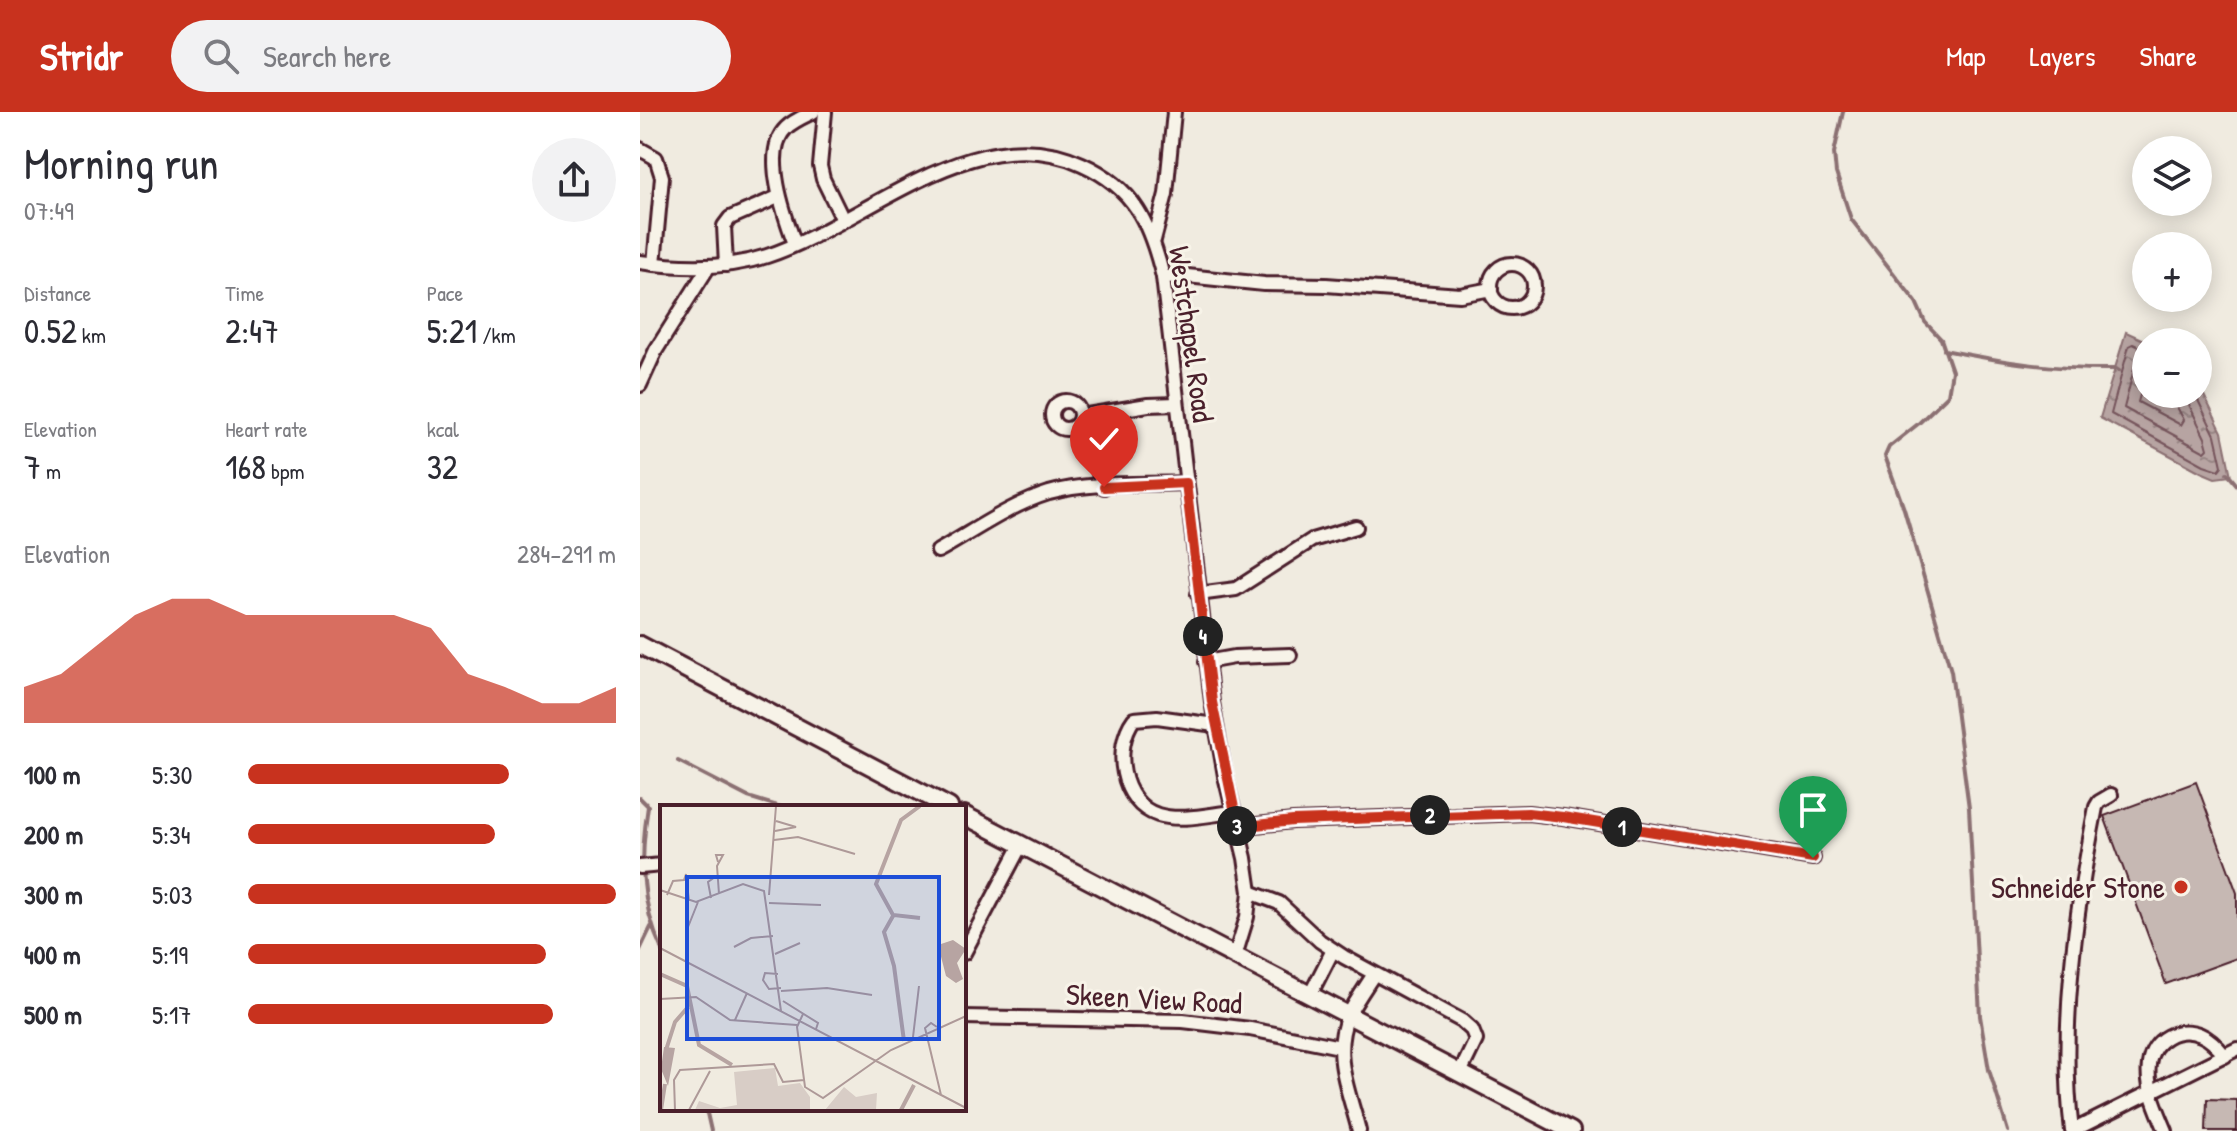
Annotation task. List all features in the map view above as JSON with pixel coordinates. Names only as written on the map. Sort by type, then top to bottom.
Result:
[{"type":"main road","points":[[640,645],[945,805]]},
{"type":"main road","points":[[640,658],[743,701]]},
{"type":"main road","points":[[966,816],[1571,1131]]},
{"type":"street","points":[[795,244],[778,197],[778,140],[785,128],[813,112]]},
{"type":"street","points":[[825,112],[820,166],[843,220]]},
{"type":"street","points":[[1154,240],[1166,194],[1174,112]]},
{"type":"street","points":[[640,149],[656,158],[662,177],[647,263]]},
{"type":"street","name":"Westchapel Road","points":[[647,263],[709,266],[767,256],[961,163],[996,153],[1027,150],[1074,160],[1104,175],[1139,209],[1154,240],[1163,277],[1206,662],[1215,725],[1250,892],[1247,917],[1235,956]]},
{"type":"street","points":[[726,265],[724,226],[730,218],[778,197]]},
{"type":"street","points":[[640,385],[656,350],[709,266]]},
{"type":"street","points":[[1163,277],[1187,276],[1264,284],[1326,285],[1460,295],[1491,289]]},
{"type":"street","points":[[1104,487],[1089,438],[1079,420],[1148,405],[1177,404]]},
{"type":"street","points":[[938,551],[1025,502],[1075,488],[1186,483]]},
{"type":"street","points":[[1198,594],[1236,589],[1312,540],[1356,527]]},
{"type":"street","points":[[1206,662],[1234,657],[1290,655]]},
{"type":"street","points":[[1215,725],[1157,717],[1134,719],[1124,731],[1122,758],[1127,784],[1140,805],[1158,815],[1180,817],[1234,812]]},
{"type":"street","points":[[2111,795],[2096,807],[2078,910],[2072,964],[2068,1086],[2072,1131],[2237,1049]]},
{"type":"street","points":[[1238,827],[1293,821],[1528,813],[1813,858]]},
{"type":"street","points":[[966,949],[1021,845]]},
{"type":"street","points":[[640,867],[660,865]]},
{"type":"street","points":[[1250,892],[1279,903],[1333,950],[1462,1021],[1472,1030],[1476,1040],[1460,1073]]},
{"type":"street","points":[[1310,995],[1333,950]]},
{"type":"street","points":[[1359,1131],[1342,1071],[1340,1047],[1349,1015],[1374,974]]},
{"type":"street","name":"Skeen View Road","points":[[966,1017],[1183,1021],[1250,1029],[1340,1047]]},
{"type":"street","points":[[2166,1131],[2150,1094],[2149,1066],[2157,1044],[2169,1034],[2185,1031],[2200,1034],[2214,1043],[2225,1056]]},
{"type":"water","points":[[2126,332],[2132,335],[2132,408],[2210,408],[2222,432],[2231,476],[2215,478],[2201,472],[2100,418]]},
{"type":"building","points":[[2196,782],[2237,893],[2237,958],[2166,984],[2104,816]]},
{"type":"building","points":[[2207,1099],[2237,1100],[2237,1131],[2206,1131]]},
{"type":"waterway","points":[[1843,112],[1834,153],[1836,173],[1851,219],[1916,302],[1925,322],[1941,339],[1952,371],[1948,395],[1889,447],[1885,456],[1904,509],[1951,671],[1969,808],[1980,1016],[1989,1070],[2008,1131]]},
{"type":"waterway","points":[[1944,350],[2029,364],[2119,371]]},
{"type":"waterway","points":[[2227,473],[2237,485]]},
{"type":"waterway","points":[[678,761],[748,797],[774,805]]},
{"type":"waterway","points":[[640,798],[648,806],[643,862],[646,897],[660,945]]},
{"type":"waterway","points":[[640,950],[651,927]]},
{"type":"waterway","points":[[706,1111],[711,1131]]},
{"type":"place","name":"Schneider Stone","points":[[2181,887]]},
{"type":"route","points":[[1104,487],[1186,483],[1212,702],[1238,827],[1293,821],[1528,813],[1813,858]]}]
